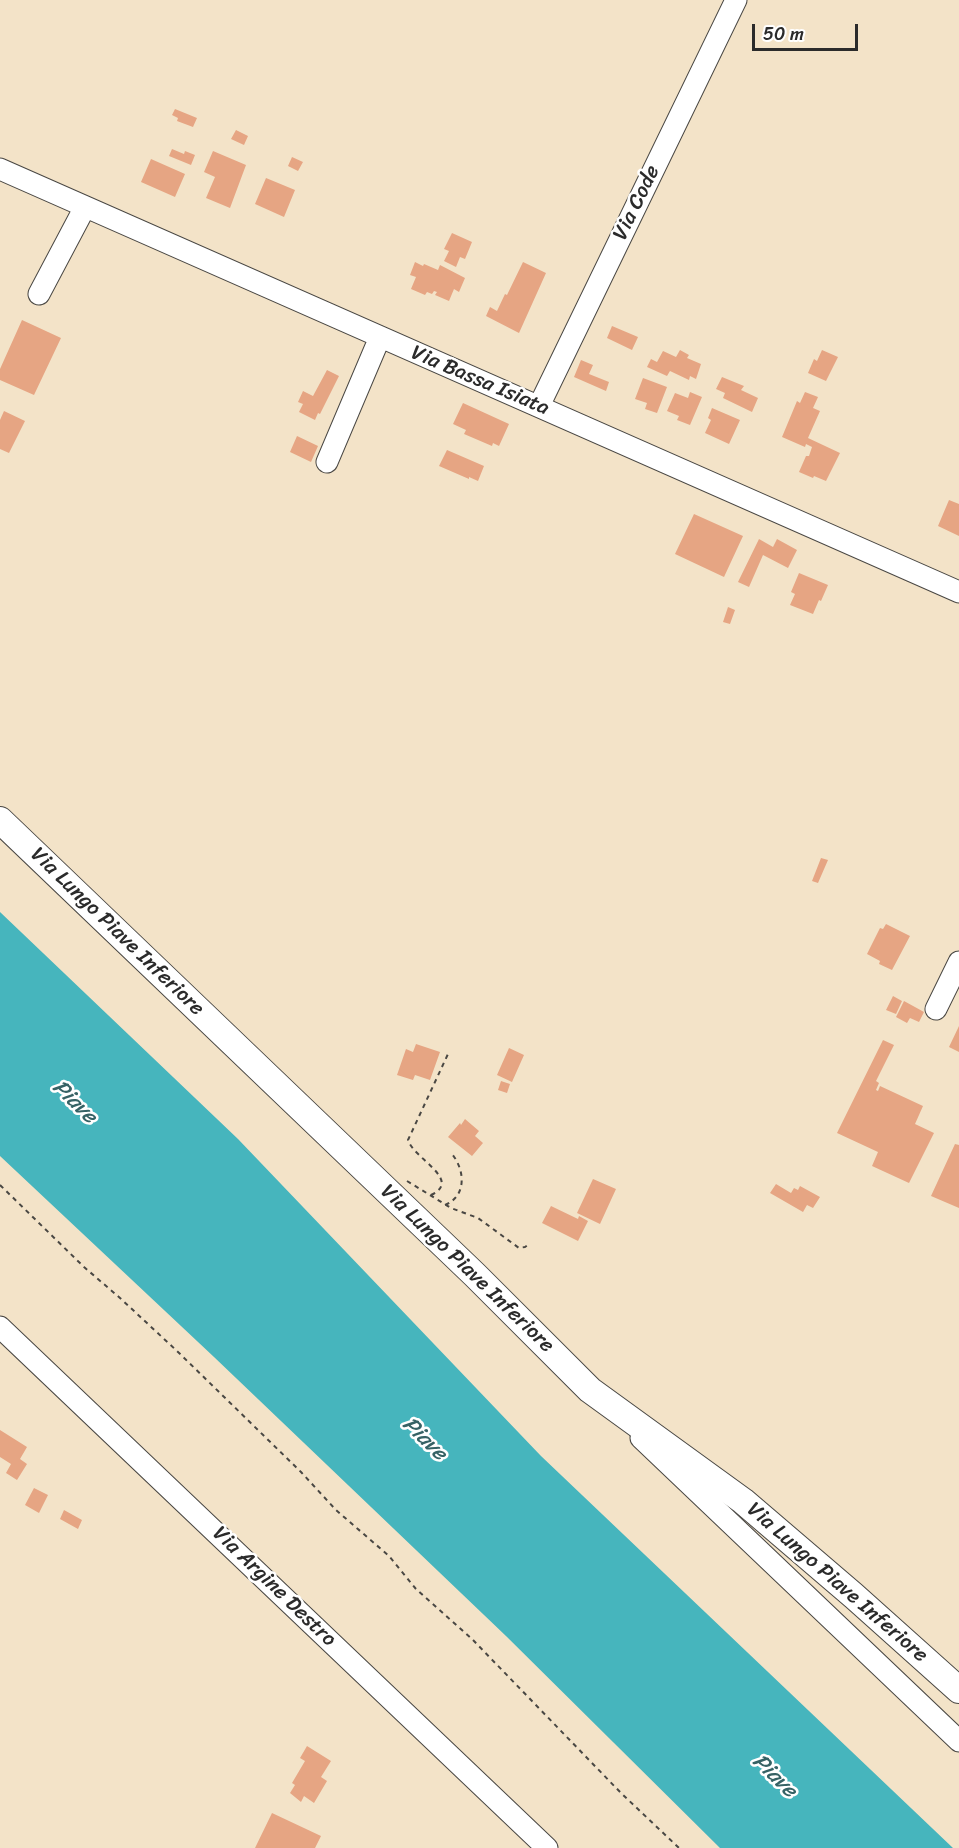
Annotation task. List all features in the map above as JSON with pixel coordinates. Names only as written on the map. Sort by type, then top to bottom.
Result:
[{"type":"main road","name":"Via Lungo Piave Inferiore","points":[[0,819],[475,1275],[590,1390],[743,1501],[959,1690]]},
{"type":"street","name":"Via Code","points":[[539,406],[736,0]]},
{"type":"street","name":"Via Bassa Isiata","points":[[0,169],[959,592]]},
{"type":"street","points":[[39,294],[85,207]]},
{"type":"street","points":[[327,462],[380,337]]},
{"type":"street","points":[[936,1009],[959,962]]},
{"type":"street","name":"Via Argine Destro","points":[[0,1327],[547,1848]]},
{"type":"street","points":[[590,1390],[959,1741]]},
{"type":"path","points":[[431,1195],[439,1191],[442,1185],[441,1179],[438,1173],[410,1147],[408,1140],[448,1054]]},
{"type":"path","points":[[445,1205],[452,1202],[458,1195],[463,1179],[458,1161],[452,1154]]},
{"type":"path","points":[[404,1179],[445,1205],[478,1218],[519,1248],[528,1244]]},
{"type":"path","points":[[0,1185],[84,1267],[185,1359],[301,1472],[336,1510],[389,1556],[416,1589],[472,1639],[621,1793],[679,1848]]},
{"type":"water","name":"Piave","points":[[0,912],[238,1139],[541,1456],[953,1848],[720,1848],[506,1636],[0,1156]]},
{"type":"building","points":[[175,109],[197,118],[193,127],[177,121],[178,118],[172,115]]},
{"type":"building","points":[[236,130],[248,136],[244,145],[231,139]]},
{"type":"building","points":[[172,149],[184,154],[185,151],[195,155],[191,165],[169,156]]},
{"type":"building","points":[[213,151],[246,165],[230,208],[206,198],[215,177],[204,172]]},
{"type":"building","points":[[292,157],[303,162],[298,171],[288,166]]},
{"type":"building","points":[[151,159],[185,174],[175,197],[141,182]]},
{"type":"building","points":[[266,178],[295,190],[284,217],[255,204]]},
{"type":"building","points":[[452,233],[472,242],[465,259],[460,257],[456,267],[444,261],[449,251],[444,249]]},
{"type":"building","points":[[415,262],[438,270],[440,265],[465,278],[459,292],[454,289],[449,301],[435,295],[437,292],[434,291],[432,294],[427,292],[425,295],[411,289],[416,277],[410,275]]},
{"type":"building","points":[[523,262],[546,273],[519,333],[486,316],[490,307],[497,311]]},
{"type":"building","points":[[22,320],[61,338],[34,395],[0,380],[0,369]]},
{"type":"building","points":[[612,326],[638,337],[632,350],[607,338]]},
{"type":"building","points":[[680,350],[689,355],[687,358],[701,364],[696,379],[690,376],[689,380],[670,371],[667,376],[647,367],[651,359],[657,362],[663,351],[676,357]]},
{"type":"building","points":[[822,350],[838,357],[826,381],[808,373],[814,359],[817,361]]},
{"type":"building","points":[[581,360],[593,365],[589,374],[609,382],[606,391],[574,377]]},
{"type":"building","points":[[327,370],[339,376],[315,420],[299,412],[303,404],[298,402],[303,391],[313,396]]},
{"type":"building","points":[[722,377],[744,386],[741,390],[758,398],[752,412],[723,398],[725,393],[716,389]]},
{"type":"building","points":[[643,378],[667,387],[657,413],[645,409],[647,403],[635,399]]},
{"type":"building","points":[[690,392],[702,397],[690,425],[677,420],[679,416],[667,411],[675,393],[688,398]]},
{"type":"building","points":[[805,392],[818,397],[813,408],[820,411],[808,438],[840,453],[826,481],[799,472],[812,447],[806,444],[805,447],[782,437],[797,401],[800,403]]},
{"type":"building","points":[[463,403],[509,424],[499,446],[493,443],[492,446],[464,434],[466,430],[453,424]]},
{"type":"building","points":[[712,408],[740,420],[729,444],[705,433],[711,420],[708,418]]},
{"type":"building","points":[[4,411],[25,421],[9,453],[0,449],[0,420]]},
{"type":"building","points":[[297,436],[318,446],[311,462],[290,452]]},
{"type":"building","points":[[447,450],[484,466],[478,481],[439,466]]},
{"type":"building","points":[[949,500],[959,504],[959,536],[938,526]]},
{"type":"building","points":[[694,514],[743,536],[724,577],[675,554]]},
{"type":"building","points":[[759,539],[773,547],[777,539],[797,550],[788,568],[763,555],[749,587],[738,582]]},
{"type":"building","points":[[799,573],[828,585],[813,614],[790,605],[795,594],[791,592]]},
{"type":"building","points":[[728,607],[735,610],[730,624],[723,622]]},
{"type":"building","points":[[821,858],[828,860],[818,883],[812,881]]},
{"type":"building","points":[[886,924],[910,936],[892,970],[879,964],[880,961],[867,954],[880,928],[883,929]]},
{"type":"building","points":[[893,996],[902,1001],[896,1014],[886,1010]]},
{"type":"building","points":[[904,1001],[924,1012],[919,1022],[910,1018],[907,1023],[896,1017]]},
{"type":"building","points":[[959,1026],[959,1052],[949,1047]]},
{"type":"building","points":[[883,1040],[894,1045],[876,1081],[879,1083],[876,1090],[878,1091],[880,1086],[923,1106],[915,1124],[934,1133],[909,1183],[872,1166],[878,1152],[837,1133]]},
{"type":"building","points":[[416,1044],[440,1052],[430,1080],[415,1075],[413,1080],[397,1075],[406,1049],[413,1052]]},
{"type":"building","points":[[509,1048],[524,1055],[512,1082],[497,1075]]},
{"type":"building","points":[[501,1081],[510,1084],[507,1093],[498,1090]]},
{"type":"building","points":[[465,1119],[479,1131],[475,1136],[483,1143],[472,1156],[448,1137]]},
{"type":"building","points":[[955,1144],[959,1145],[959,1208],[931,1196]]},
{"type":"building","points":[[593,1179],[616,1189],[600,1224],[577,1213]]},
{"type":"building","points":[[776,1184],[791,1193],[794,1188],[798,1190],[800,1186],[820,1197],[813,1208],[807,1205],[803,1212],[770,1193]]},
{"type":"building","points":[[551,1206],[578,1219],[579,1216],[588,1221],[578,1241],[542,1223]]},
{"type":"building","points":[[0,1430],[27,1447],[20,1459],[27,1464],[17,1480],[6,1473],[11,1464],[0,1457]]},
{"type":"building","points":[[34,1488],[48,1495],[39,1513],[25,1505]]},
{"type":"building","points":[[64,1510],[82,1520],[78,1529],[60,1519]]},
{"type":"building","points":[[307,1746],[331,1761],[321,1777],[327,1781],[314,1803],[304,1796],[301,1802],[290,1793],[295,1785],[292,1783],[305,1761],[300,1758]]},
{"type":"building","points":[[272,1813],[321,1836],[315,1848],[255,1848]]}]
